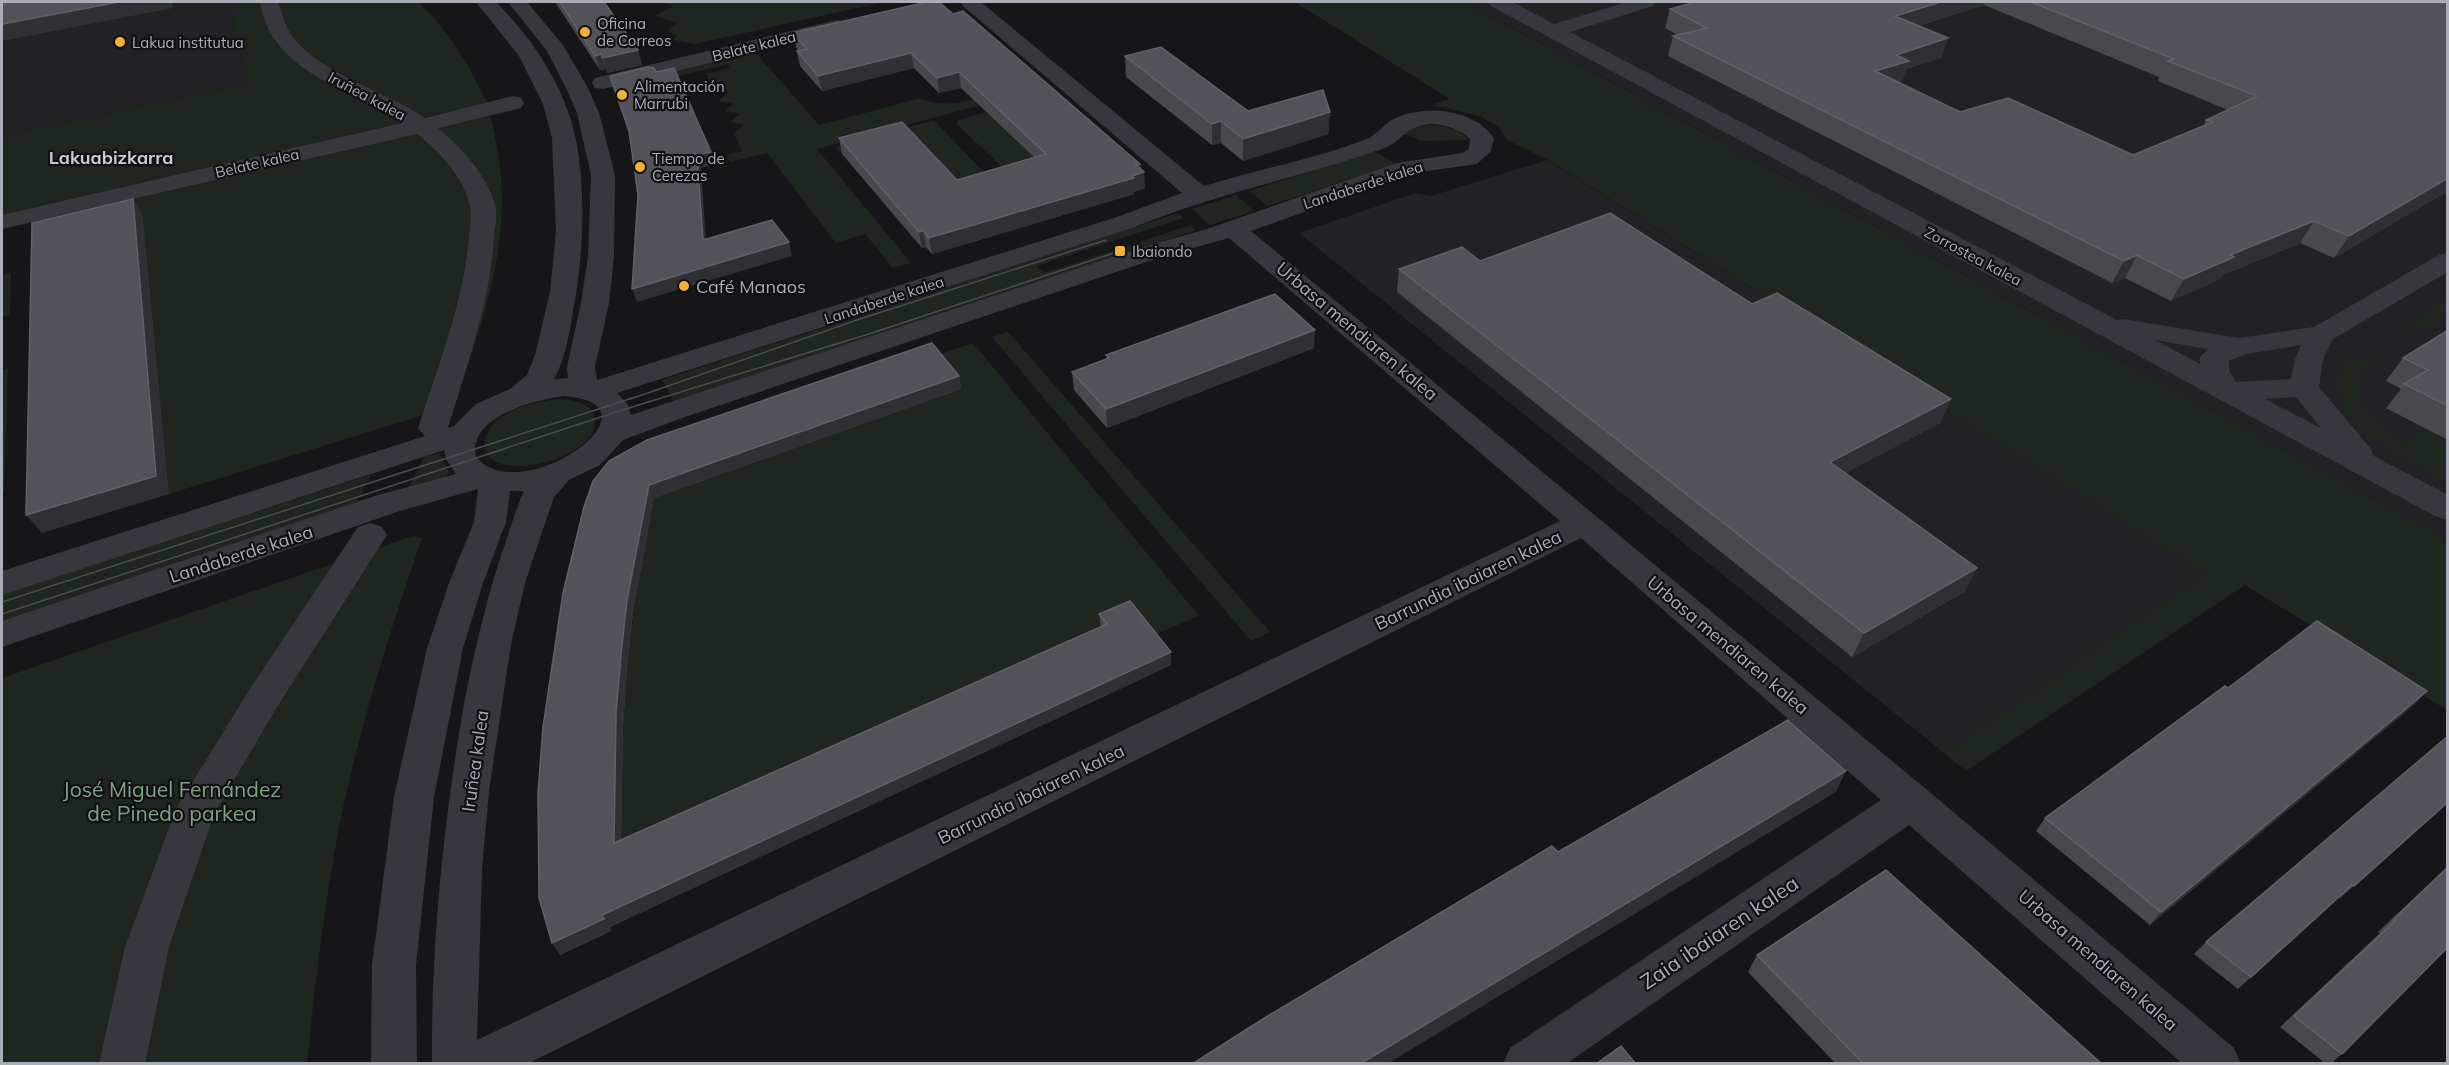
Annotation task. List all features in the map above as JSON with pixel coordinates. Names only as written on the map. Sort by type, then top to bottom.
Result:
[{"type":"street","name":"Iruñea kalea","points":[[269,2],[271,14],[278,29],[290,46],[306,61],[332,79],[389,105],[439,139],[464,168],[483,207],[482,258],[468,317],[433,428]]},
{"type":"street","points":[[394,1064],[394,965],[414,797],[445,648],[466,583],[490,522],[488,479],[463,463],[459,454],[460,444],[465,433],[487,411],[534,385],[543,371],[562,304],[569,260],[571,215],[561,122],[543,78],[521,44],[485,2]]},
{"type":"street","points":[[517,2],[556,49],[577,88],[588,113],[603,175],[601,257],[595,303],[581,367],[588,390],[604,397],[612,404],[617,422],[613,433],[601,448],[581,462],[557,474]]},
{"type":"street","points":[[970,2],[1200,195]]},
{"type":"street","name":"Zorrostea kalea","points":[[1498,2],[2448,509]]},
{"type":"street","points":[[1552,30],[1646,2]]},
{"type":"street","name":"Belate kalea","points":[[603,83],[851,23]]},
{"type":"street","name":"Belate kalea","points":[[2,222],[513,103]]},
{"type":"street","name":"Landaberde kalea","points":[[521,394],[564,387],[588,390],[1115,226],[1230,185],[1285,172],[1377,143],[1390,135],[1400,124],[1419,118],[1438,118],[1456,122],[1474,130],[1482,138],[1482,148],[1475,157],[1407,168],[1316,198],[1271,217],[1196,242],[1152,252],[671,411],[613,433]]},
{"type":"street","name":"Urbasa mendiaren kalea","points":[[1234,229],[1912,801],[2218,1064]]},
{"type":"street","points":[[2304,388],[2226,391],[2215,370],[2214,357],[2239,346],[2321,334],[2448,261]]},
{"type":"street","points":[[2095,322],[2239,346]]},
{"type":"street","points":[[2321,334],[2309,359],[2304,388],[2370,468]]},
{"type":"street","points":[[2,583],[465,433]]},
{"type":"street","name":"Iruñea kalea","points":[[455,1064],[454,1014],[461,870],[469,791],[493,644],[508,583],[539,493],[557,474]]},
{"type":"street","name":"Landaberde kalea","points":[[2,634],[389,503],[488,479],[525,481],[557,474]]},
{"type":"street","name":"Barrundia ibaiaren kalea","points":[[477,1064],[1584,523]]},
{"type":"street","points":[[122,1064],[147,947],[196,809],[264,697],[370,535]]},
{"type":"street","name":"Zaia ibaiaren kalea","points":[[1526,1064],[1912,801]]},
{"type":"shaded area","name":"Lakua institutua","points":[[2,2],[229,2],[247,83],[2,136]]},
{"type":"shaded area","points":[[1465,2],[2447,2],[2447,539],[1473,6]]},
{"type":"shaded area","points":[[1547,160],[2208,574],[1944,753],[1299,233],[1415,193],[1431,196]]},
{"type":"green space","points":[[229,2],[418,2],[439,24],[457,49],[487,103],[2,216],[2,136],[247,83]]},
{"type":"green space","points":[[660,2],[884,2],[695,44],[674,40],[677,35],[667,31],[678,23],[655,16],[674,6]]},
{"type":"green space","points":[[1295,2],[1465,2],[2447,539],[2447,710],[2245,585],[1966,771],[1944,753],[2207,574],[1548,160],[1507,140],[1499,127],[1480,116],[1432,105],[1450,99]]},
{"type":"green space","points":[[753,50],[819,125],[921,98],[945,104],[975,100],[1030,84],[1037,90],[817,149],[911,263],[893,268],[865,234],[836,243],[767,153],[730,162],[726,155],[742,151],[734,133],[744,125],[730,122],[739,114],[725,111],[734,103],[718,101],[729,92],[713,89],[706,74],[730,68],[728,64],[615,91],[612,84]]},
{"type":"green space","points":[[490,112],[502,187],[498,252],[487,305],[452,406],[169,494],[143,216],[32,230],[31,221]]},
{"type":"green space","points":[[986,112],[1037,159],[1004,169],[957,124],[958,120]]},
{"type":"green space","points":[[934,120],[990,179],[953,190],[905,137],[842,154],[836,147]]},
{"type":"green space","points":[[1438,125],[1458,130],[1469,140],[1420,141],[1402,134],[1416,126]]},
{"type":"green space","points":[[1374,151],[1396,164],[1268,206],[1249,191]]},
{"type":"green space","points":[[1236,195],[1254,211],[1210,225],[1192,209]]},
{"type":"green space","points":[[1178,213],[1183,218],[1037,266],[1044,273],[1191,225],[1196,230],[674,402],[662,380]]},
{"type":"green space","points":[[11,272],[10,315],[2,317],[2,276]]},
{"type":"green space","points":[[2447,299],[2447,318],[2426,332],[2408,323]]},
{"type":"green space","points":[[1008,332],[1270,632],[1251,641],[992,337]]},
{"type":"green space","points":[[973,343],[1199,616],[621,856],[627,665],[654,498],[961,389],[934,356]]},
{"type":"green space","points":[[2354,356],[2373,365],[2362,375],[2357,386],[2359,398],[2374,420],[2405,445],[2426,429],[2447,439],[2447,483],[2373,440],[2350,416],[2341,399],[2339,371]]},
{"type":"green space","points":[[8,368],[4,491],[2,492],[2,370]]},
{"type":"green space","points":[[561,399],[584,405],[589,408],[594,417],[592,433],[578,448],[551,461],[527,466],[504,465],[494,461],[487,454],[484,445],[486,436],[498,419],[529,404]]},
{"type":"green space","points":[[440,453],[449,472],[445,478],[407,492],[424,457]]},
{"type":"green space","points":[[371,475],[354,508],[2,624],[2,592]]},
{"type":"green space","name":"José Miguel Fernández de Pinedo parkea","points":[[413,536],[422,538],[379,669],[344,803],[322,933],[307,1063],[2,1063],[2,678]]},
{"type":"building","points":[[2,2],[119,2],[2,24]]},
{"type":"building","points":[[560,2],[604,2],[638,50],[603,58],[601,54],[595,56]]},
{"type":"building","points":[[927,2],[939,2],[953,14],[963,11],[1140,164],[1136,165],[1144,172],[1132,176],[1134,178],[929,238],[923,230],[919,232],[839,138],[902,122],[957,180],[1046,154],[959,72],[937,78],[911,53],[818,76],[797,51],[807,49],[792,33]]},
{"type":"building","points":[[1696,2],[1941,2],[1895,16],[1948,38],[1896,55],[1909,61],[1875,71],[1960,112],[2008,98],[2133,155],[2213,122],[2206,120],[2257,96],[2168,61],[2174,59],[2031,2],[2448,2],[2448,178],[2349,236],[2314,221],[2230,255],[2234,257],[2184,279],[2137,255],[2124,261],[1673,36],[1707,28],[1670,9]]},
{"type":"building","points":[[1161,47],[1248,111],[1323,90],[1330,112],[1243,139],[1221,121],[1212,124],[1125,56]]},
{"type":"building","points":[[648,67],[654,68],[656,72],[674,68],[711,152],[697,155],[703,240],[772,220],[789,242],[632,289],[638,195],[629,131],[610,76]]},
{"type":"building","points":[[133,199],[156,476],[26,515],[32,223]]},
{"type":"building","points":[[1610,213],[1752,304],[1777,293],[1951,399],[1830,462],[1977,568],[1864,633],[1399,269],[1462,247],[1480,261]]},
{"type":"building","points":[[1275,294],[1315,330],[1106,409],[1072,372],[1109,358],[1106,355]]},
{"type":"building","points":[[2448,330],[2448,406],[2404,384],[2428,370],[2403,358]]},
{"type":"building","points":[[932,343],[959,376],[649,485],[627,600],[621,654],[616,713],[614,843],[1107,624],[1099,614],[1130,601],[1171,652],[602,915],[604,919],[552,943],[539,898],[538,793],[543,727],[563,593],[584,507],[593,481],[609,461],[647,440]]},
{"type":"building","points":[[2317,621],[2427,691],[2161,912],[2045,818],[2225,686],[2228,688]]},
{"type":"building","points":[[1788,720],[1846,771],[1360,1064],[1192,1064],[1266,1017],[1552,846],[1558,852]]},
{"type":"building","points":[[2448,736],[2448,802],[2251,977],[2206,942]]},
{"type":"building","points":[[2448,867],[2448,947],[2342,1054],[2294,1016],[2395,921],[2393,920]]},
{"type":"building","points":[[1886,870],[2102,1064],[1864,1064],[1757,955]]},
{"type":"building","points":[[1621,1046],[1636,1064],[1596,1064]]},
{"type":"tram line","points":[[2,602],[648,393],[860,319],[1106,240]]},
{"type":"tram line","points":[[2,614],[616,412],[875,332],[1120,251]]},
{"type":"place","name":"Oficina de Correos","points":[[585,32]]},
{"type":"place","name":"Lakua institutua","points":[[120,42]]},
{"type":"place","name":"Alimentación Marrubi","points":[[622,95]]},
{"type":"place","name":"Tiempo de Cerezas","points":[[640,167]]},
{"type":"place","name":"Ibaiondo","points":[[1120,251]]},
{"type":"place","name":"Café Manaos","points":[[684,286]]},
{"type":"district","name":"Lakuabizkarra","points":[[111,157]]}]
